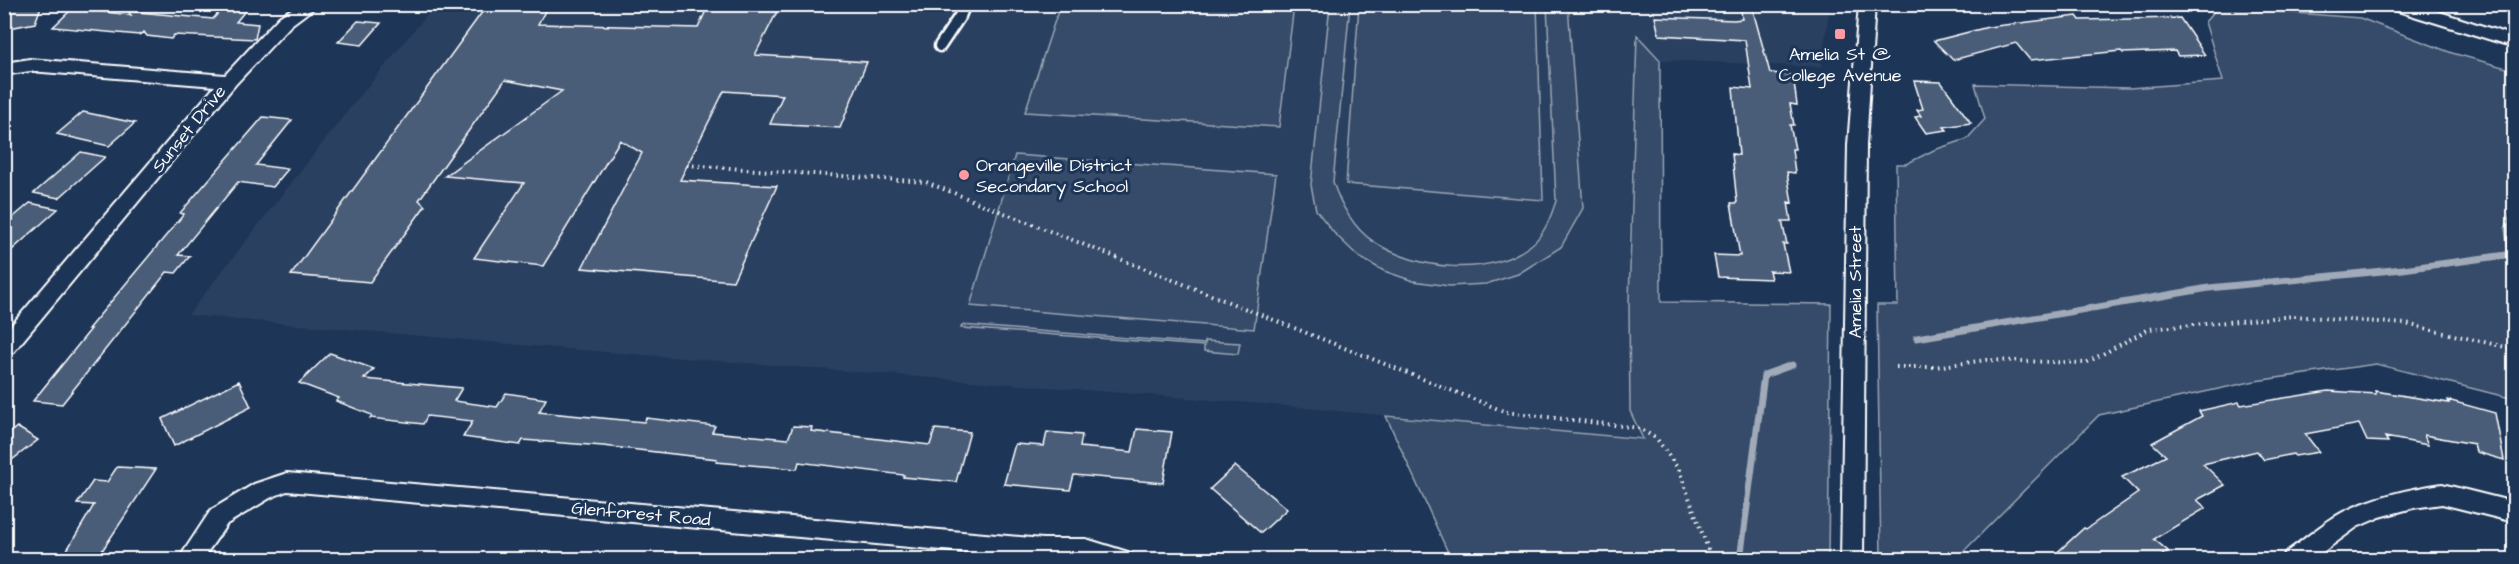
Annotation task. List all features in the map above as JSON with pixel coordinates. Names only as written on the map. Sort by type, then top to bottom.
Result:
[{"type":"street","points":[[229,81],[285,21],[311,4]]},
{"type":"street","name":"Amelia Street","points":[[1852,560],[1857,145],[1863,35],[1868,4]]},
{"type":"street","points":[[2394,4],[2514,42]]},
{"type":"street","name":"Sunset Drive","points":[[4,69],[30,66],[229,81]]},
{"type":"street","name":"Sunset Drive","points":[[4,349],[229,81]]},
{"type":"street","name":"Glenforest Road","points":[[189,560],[219,517],[262,491],[286,482],[1043,549],[1086,549],[1123,560]]},
{"type":"street","points":[[2293,560],[2349,520],[2377,508],[2413,498],[2442,494],[2514,512]]},
{"type":"lane","points":[[940,46],[960,16],[965,4]]},
{"type":"path","points":[[687,165],[926,182],[1506,412],[1639,428],[1657,439],[1679,470],[1712,560]]},
{"type":"path","points":[[1896,367],[1934,368],[1986,360],[2086,363],[2149,329],[2294,315],[2406,324],[2514,349]]},
{"type":"shaded area","name":"Orangeville District Secondary School","points":[[435,5],[1830,5],[1821,67],[1660,60],[1637,36],[1629,241],[1630,411],[1643,440],[1275,405],[544,347],[188,315],[350,108]]},
{"type":"shaded area","points":[[1060,5],[1294,5],[1279,127],[1025,112]]},
{"type":"shaded area","points":[[1330,5],[1350,5],[1333,182],[1340,199],[1360,230],[1391,252],[1431,264],[1474,266],[1514,255],[1531,245],[1550,219],[1556,201],[1547,5],[1568,5],[1583,208],[1561,247],[1518,274],[1486,284],[1449,286],[1413,281],[1384,271],[1359,257],[1334,233],[1316,210],[1311,185]]},
{"type":"shaded area","points":[[1359,5],[1537,5],[1543,200],[1346,184]]},
{"type":"shaded area","points":[[2218,7],[2360,18],[2452,53],[2514,70],[2514,399],[2376,364],[2255,381],[2099,415],[1956,559],[1881,559],[1877,305],[1898,305],[1896,164],[1906,164],[1934,150],[1967,139],[1985,119],[1975,84],[2129,88],[2223,81],[2205,22]]},
{"type":"shaded area","points":[[1637,35],[1660,60],[1661,302],[1831,304],[1828,559],[1451,559],[1386,416],[1643,439],[1630,411],[1629,302]]},
{"type":"shaded area","points":[[1015,155],[1276,174],[1254,329],[970,306]]},
{"type":"shaded area","points":[[962,325],[1205,344],[1205,341],[1240,343],[1238,354],[1204,351],[1204,346],[961,328]]},
{"type":"building","points":[[4,4],[42,4],[35,23],[4,29]]},
{"type":"building","points":[[488,4],[549,4],[538,24],[698,28],[709,4],[781,4],[755,55],[867,62],[840,128],[770,124],[783,95],[724,91],[680,180],[777,186],[733,281],[582,268],[642,153],[620,140],[543,266],[474,258],[524,183],[445,176],[562,91],[505,80],[419,200],[425,206],[370,282],[291,275]]},
{"type":"building","points":[[225,5],[249,6],[236,22],[258,24],[255,39],[174,35],[171,39],[147,36],[144,32],[139,35],[53,27],[73,8],[131,15],[128,11],[213,19]]},
{"type":"building","points":[[1752,7],[1770,73],[1793,75],[1797,105],[1790,104],[1794,125],[1790,125],[1795,149],[1792,149],[1795,173],[1787,172],[1792,203],[1788,202],[1791,221],[1782,221],[1787,244],[1783,244],[1789,272],[1769,271],[1771,279],[1718,277],[1714,255],[1740,256],[1731,203],[1737,203],[1732,154],[1739,155],[1733,87],[1752,89],[1745,40],[1659,35],[1655,17],[1734,20],[1742,19],[1741,10]]},
{"type":"building","points":[[2077,16],[2080,20],[2180,18],[2205,55],[2178,56],[2175,51],[2123,53],[2121,51],[2030,60],[2016,43],[1953,60],[1934,41],[1988,27]]},
{"type":"building","points":[[358,21],[381,23],[362,45],[338,42]]},
{"type":"building","points":[[1914,81],[1941,82],[1971,123],[1944,127],[1947,130],[1926,133],[1915,117],[1921,116],[1917,110],[1923,109]]},
{"type":"building","points":[[83,112],[135,123],[109,146],[57,134]]},
{"type":"building","points":[[263,117],[292,120],[256,165],[288,169],[273,187],[238,182],[178,255],[190,256],[176,273],[167,272],[62,404],[33,401],[91,329],[88,329],[184,214],[180,213]]},
{"type":"building","points":[[81,152],[105,157],[59,198],[34,193]]},
{"type":"building","points":[[30,203],[58,209],[4,257],[4,225]]},
{"type":"building","points":[[330,353],[374,369],[364,379],[462,388],[454,401],[497,407],[506,393],[546,399],[539,412],[644,422],[646,418],[715,426],[712,432],[788,439],[793,426],[812,427],[811,431],[930,445],[935,429],[970,432],[956,482],[799,462],[797,469],[716,462],[717,459],[603,446],[523,440],[520,445],[463,437],[473,421],[427,416],[423,424],[370,418],[372,415],[336,401],[339,398],[299,383]]},
{"type":"building","points":[[239,381],[251,407],[174,446],[162,419]]},
{"type":"building","points":[[2328,391],[2376,394],[2375,391],[2449,403],[2448,400],[2495,413],[2504,460],[2476,452],[2474,444],[2424,435],[2428,445],[2385,437],[2388,442],[2367,441],[2359,424],[2305,434],[2319,452],[2264,460],[2257,451],[2203,464],[2225,485],[2197,500],[2206,508],[2154,539],[2168,551],[2156,560],[2049,560],[2084,528],[2086,529],[2138,493],[2122,477],[2166,456],[2152,443],[2202,416],[2199,411],[2239,402],[2241,405]]},
{"type":"building","points":[[17,427],[38,440],[4,466],[4,437]]},
{"type":"building","points":[[1137,429],[1172,432],[1163,483],[1074,475],[1070,490],[1004,484],[1015,444],[1044,446],[1047,432],[1082,435],[1080,447],[1132,452]]},
{"type":"building","points":[[1235,466],[1287,509],[1261,533],[1210,489]]},
{"type":"building","points":[[117,467],[156,469],[96,560],[61,560],[94,505],[77,504],[93,481],[107,482]]},
{"type":"waterway","points":[[2511,254],[2508,229],[2514,213]]},
{"type":"waterway","points":[[1917,338],[2209,288],[2403,269],[2514,254]]},
{"type":"waterway","points":[[1740,560],[1764,375],[1792,365]]},
{"type":"place","name":"Amelia St @ College Avenue","points":[[1840,34]]},
{"type":"place","name":"Orangeville District Secondary School","points":[[964,175]]}]
